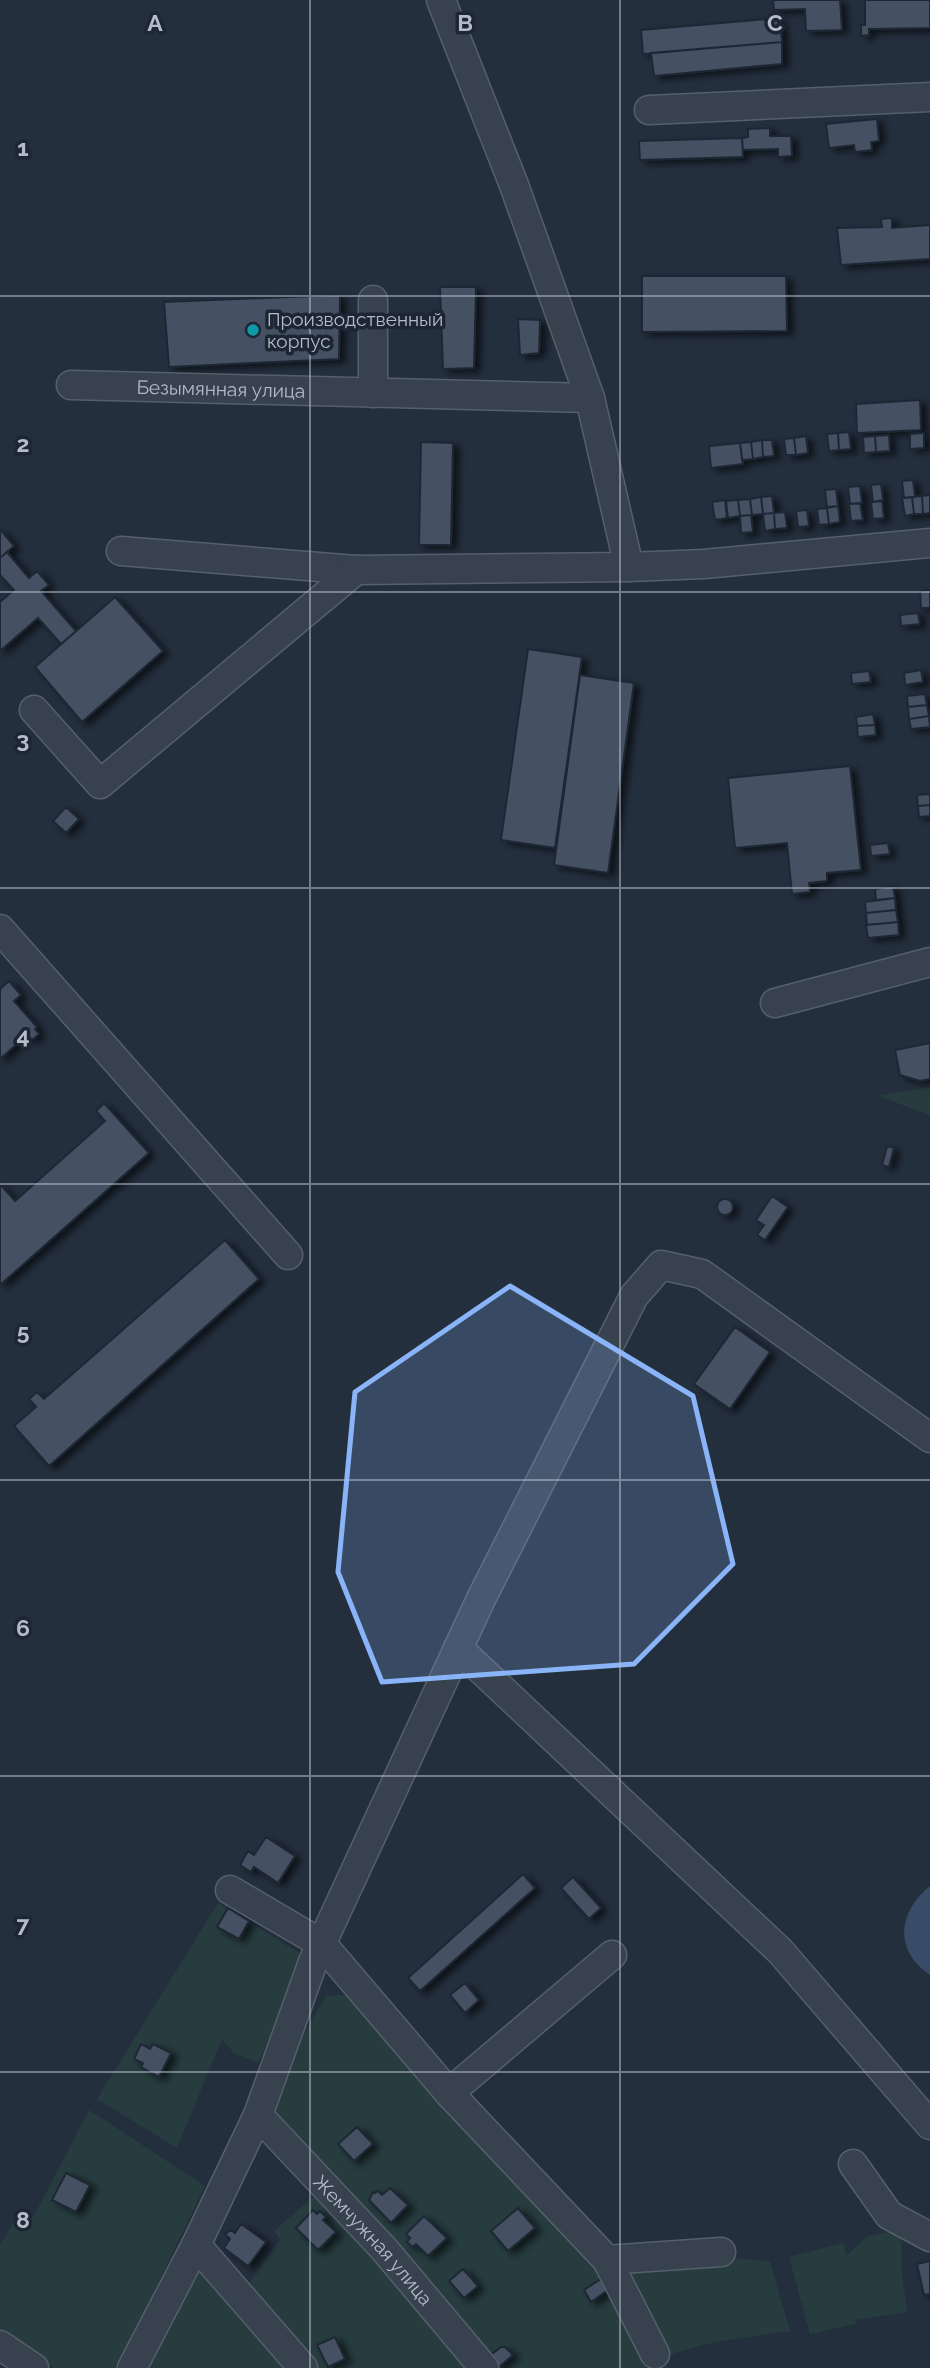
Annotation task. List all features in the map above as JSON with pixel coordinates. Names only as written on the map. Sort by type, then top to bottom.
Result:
[{"type":"street","points":[[441,0],[514,185],[590,398],[629,567]]},
{"type":"street","points":[[649,110],[930,97]]},
{"type":"street","points":[[373,300],[373,393]]},
{"type":"street","name":"Безымянная улица","points":[[71,385],[590,398]]},
{"type":"street","points":[[121,551],[356,570],[704,564],[930,543]]},
{"type":"street","points":[[34,710],[100,784],[356,570]]},
{"type":"street","points":[[0,929],[288,1255]]},
{"type":"street","points":[[775,1003],[930,962]]},
{"type":"street","points":[[132,2368],[196,2245],[258,2115],[322,1944],[458,1648],[634,1296],[661,1265],[702,1273],[930,1438]]},
{"type":"street","points":[[458,1648],[780,1951],[930,2125]]},
{"type":"street","points":[[230,1890],[322,1944],[449,2093],[607,2260],[655,2354]]},
{"type":"street","points":[[449,2093],[612,1955]]},
{"type":"street","name":"Жемчужная улица","points":[[258,2115],[384,2249],[484,2368]]},
{"type":"street","points":[[853,2164],[889,2215],[930,2237]]},
{"type":"street","points":[[196,2245],[303,2368]]},
{"type":"street","points":[[607,2260],[721,2252]]},
{"type":"street","points":[[0,2345],[34,2368]]},
{"type":"highlighted area","points":[[510,1286],[693,1396],[733,1564],[634,1664],[382,1682],[338,1572],[355,1392]]},
{"type":"green space","points":[[930,1087],[930,1115],[878,1096]]},
{"type":"green space","points":[[218,1903],[306,1957],[258,2063],[234,2053],[222,2039],[177,2148],[97,2099]]},
{"type":"green space","points":[[349,1995],[603,2272],[650,2365],[646,2368],[494,2368],[270,2111],[299,2041],[326,1996]]},
{"type":"green space","points":[[89,2110],[205,2186],[117,2368],[54,2368],[0,2337],[0,2245],[22,2209],[34,2216]]},
{"type":"green space","points":[[320,2191],[471,2368],[314,2368],[245,2289],[280,2240],[274,2231]]},
{"type":"green space","points":[[901,2229],[902,2273],[907,2312],[856,2320],[856,2324],[810,2334],[789,2257],[844,2243],[846,2256],[868,2236]]},
{"type":"green space","points":[[729,2257],[770,2262],[790,2331],[715,2342],[667,2355],[627,2274],[634,2263]]},
{"type":"green space","points":[[201,2262],[294,2368],[147,2368]]},
{"type":"water","points":[[930,1886],[930,1975],[910,1954],[904,1931],[911,1907]]},
{"type":"building","points":[[773,0],[840,0],[842,30],[806,31],[805,9],[774,10]]},
{"type":"building","points":[[865,0],[930,0],[930,28],[869,29],[869,35],[861,36],[861,25],[865,25]]},
{"type":"building","points":[[780,18],[782,42],[643,54],[641,30]]},
{"type":"building","points":[[782,42],[782,64],[654,76],[651,53]]},
{"type":"building","points":[[877,119],[879,141],[871,142],[872,150],[855,152],[854,145],[829,148],[826,124]]},
{"type":"building","points":[[770,128],[770,136],[791,136],[792,156],[778,157],[778,149],[743,150],[742,138],[748,137],[748,129]]},
{"type":"building","points":[[742,138],[743,157],[640,160],[639,141]]},
{"type":"building","points":[[892,218],[892,228],[930,225],[930,259],[841,265],[837,228],[882,227],[881,219]]},
{"type":"building","points":[[642,276],[786,276],[787,331],[642,332]]},
{"type":"building","points":[[440,287],[476,287],[474,368],[443,369]]},
{"type":"building","name":"Производственный корпус","points":[[340,295],[339,359],[169,367],[164,302]]},
{"type":"building","points":[[518,319],[540,320],[539,353],[520,355]]},
{"type":"building","points":[[920,400],[921,430],[857,433],[856,404]]},
{"type":"building","points":[[849,432],[851,449],[839,450],[838,433]]},
{"type":"building","points":[[838,433],[839,450],[829,451],[827,434]]},
{"type":"building","points":[[924,433],[924,448],[910,449],[910,434]]},
{"type":"building","points":[[889,435],[890,451],[876,452],[875,436]]},
{"type":"building","points":[[806,436],[808,453],[796,455],[794,438]]},
{"type":"building","points":[[875,436],[876,452],[864,453],[863,437]]},
{"type":"building","points":[[794,438],[796,455],[786,455],[784,439]]},
{"type":"building","points":[[762,440],[772,440],[774,456],[763,457]]},
{"type":"building","points":[[762,440],[763,457],[753,459],[751,442]]},
{"type":"building","points":[[421,442],[453,443],[451,545],[419,545]]},
{"type":"building","points":[[751,442],[753,459],[742,460],[740,443]]},
{"type":"building","points":[[740,443],[743,464],[711,468],[709,446]]},
{"type":"building","points":[[913,480],[915,497],[904,498],[902,481]]},
{"type":"building","points":[[881,484],[883,500],[873,502],[871,485]]},
{"type":"building","points":[[860,486],[862,503],[850,504],[848,487]]},
{"type":"building","points":[[836,489],[838,506],[827,507],[825,490]]},
{"type":"building","points":[[930,495],[930,513],[923,514],[922,496]]},
{"type":"building","points":[[772,496],[774,513],[763,514],[761,497]]},
{"type":"building","points":[[922,496],[923,514],[914,514],[912,497]]},
{"type":"building","points":[[922,496],[923,514],[914,514],[912,497]]},
{"type":"building","points":[[761,497],[763,514],[752,515],[750,499]]},
{"type":"building","points":[[912,497],[914,514],[905,516],[902,498]]},
{"type":"building","points":[[750,499],[752,515],[740,516],[738,500]]},
{"type":"building","points":[[725,500],[727,518],[715,520],[712,502]]},
{"type":"building","points":[[738,500],[740,516],[728,518],[726,501]]},
{"type":"building","points":[[882,501],[884,518],[873,519],[871,502]]},
{"type":"building","points":[[860,503],[863,520],[851,521],[849,504]]},
{"type":"building","points":[[838,506],[840,522],[829,524],[827,508]]},
{"type":"building","points":[[827,508],[829,524],[819,525],[817,509]]},
{"type":"building","points":[[807,510],[809,526],[798,527],[796,511]]},
{"type":"building","points":[[785,512],[787,528],[775,529],[774,513]]},
{"type":"building","points":[[774,513],[775,529],[765,531],[763,514]]},
{"type":"building","points":[[751,515],[753,532],[741,533],[740,516]]},
{"type":"building","points":[[0,529],[14,546],[0,558]]},
{"type":"building","points":[[7,552],[29,578],[37,571],[49,585],[41,591],[76,631],[61,644],[38,618],[0,651],[0,602],[14,590],[0,575],[0,558]]},
{"type":"building","points":[[930,590],[930,608],[921,608],[920,591]]},
{"type":"building","points":[[115,597],[163,651],[82,722],[35,667]]},
{"type":"building","points":[[918,613],[920,624],[901,626],[900,615]]},
{"type":"building","points":[[528,649],[582,657],[555,848],[501,840]]},
{"type":"building","points":[[921,670],[923,682],[905,685],[904,673]]},
{"type":"building","points":[[869,671],[871,682],[852,684],[851,673]]},
{"type":"building","points":[[580,675],[634,683],[608,873],[554,865]]},
{"type":"building","points":[[925,694],[927,705],[908,707],[907,696]]},
{"type":"building","points":[[927,705],[929,716],[909,719],[908,707]]},
{"type":"building","points":[[873,714],[875,725],[857,726],[856,717]]},
{"type":"building","points":[[929,716],[930,727],[911,729],[909,719]]},
{"type":"building","points":[[875,725],[876,735],[858,737],[857,726]]},
{"type":"building","points":[[850,766],[861,870],[827,873],[827,881],[809,883],[810,892],[792,894],[787,843],[735,848],[728,778]]},
{"type":"building","points":[[930,794],[930,805],[918,806],[917,795]]},
{"type":"building","points":[[930,805],[930,816],[919,817],[918,806]]},
{"type":"building","points":[[66,807],[79,819],[66,833],[53,821]]},
{"type":"building","points":[[888,843],[890,854],[871,856],[870,845]]},
{"type":"building","points":[[893,886],[895,898],[876,900],[875,889]]},
{"type":"building","points":[[895,898],[896,910],[866,913],[865,902]]},
{"type":"building","points":[[896,910],[898,922],[867,925],[866,913]]},
{"type":"building","points":[[898,922],[899,935],[868,938],[866,925]]},
{"type":"building","points":[[9,981],[21,995],[14,1001],[37,1027],[35,1029],[39,1034],[32,1040],[27,1035],[0,1059],[0,989]]},
{"type":"building","points":[[930,1043],[930,1079],[920,1081],[900,1075],[895,1050]]},
{"type":"building","points":[[104,1103],[149,1153],[0,1285],[0,1184],[15,1201],[105,1121],[96,1111]]},
{"type":"building","points":[[887,1146],[894,1148],[889,1167],[882,1165]]},
{"type":"building","points":[[772,1196],[788,1207],[765,1240],[757,1235],[764,1225],[756,1220]]},
{"type":"building","points":[[725,1199],[733,1207],[725,1215],[717,1207]]},
{"type":"building","points":[[225,1240],[259,1279],[49,1466],[14,1426],[36,1407],[29,1399],[37,1392],[44,1399]]},
{"type":"building","points":[[735,1327],[770,1352],[730,1409],[694,1384]]},
{"type":"building","points":[[266,1837],[295,1856],[278,1883],[254,1867],[251,1872],[240,1865],[248,1851],[254,1855]]},
{"type":"building","points":[[523,1874],[535,1888],[420,1991],[408,1978]]},
{"type":"building","points":[[573,1877],[601,1908],[589,1919],[561,1888]]},
{"type":"building","points":[[228,1908],[249,1921],[239,1939],[217,1927]]},
{"type":"building","points":[[465,1983],[479,2000],[465,2013],[450,1995]]},
{"type":"building","points":[[141,2044],[150,2049],[153,2044],[171,2053],[159,2077],[141,2067],[143,2063],[134,2059]]},
{"type":"building","points":[[357,2127],[373,2144],[354,2161],[338,2144]]},
{"type":"building","points":[[66,2173],[90,2185],[76,2212],[52,2200]]},
{"type":"building","points":[[390,2188],[408,2205],[391,2223],[369,2200],[373,2192],[378,2191],[382,2195]]},
{"type":"building","points":[[518,2208],[535,2228],[508,2251],[491,2231]]},
{"type":"building","points":[[313,2210],[317,2214],[320,2211],[326,2217],[323,2220],[336,2232],[318,2250],[296,2228]]},
{"type":"building","points":[[424,2216],[447,2238],[428,2256],[416,2244],[413,2247],[407,2242],[410,2238],[406,2234]]},
{"type":"building","points":[[241,2224],[266,2242],[248,2266],[224,2248],[230,2239],[225,2234],[231,2230],[235,2233]]},
{"type":"building","points":[[930,2261],[930,2294],[924,2295],[917,2264]]},
{"type":"building","points":[[463,2269],[478,2286],[464,2298],[449,2281]]},
{"type":"building","points":[[601,2279],[608,2290],[591,2302],[584,2290]]},
{"type":"building","points":[[335,2337],[345,2359],[328,2367],[317,2345]]},
{"type":"building","points":[[505,2347],[513,2355],[498,2368],[488,2357]]},
{"type":"place","name":"Производственный корпус","points":[[253,330]]}]
